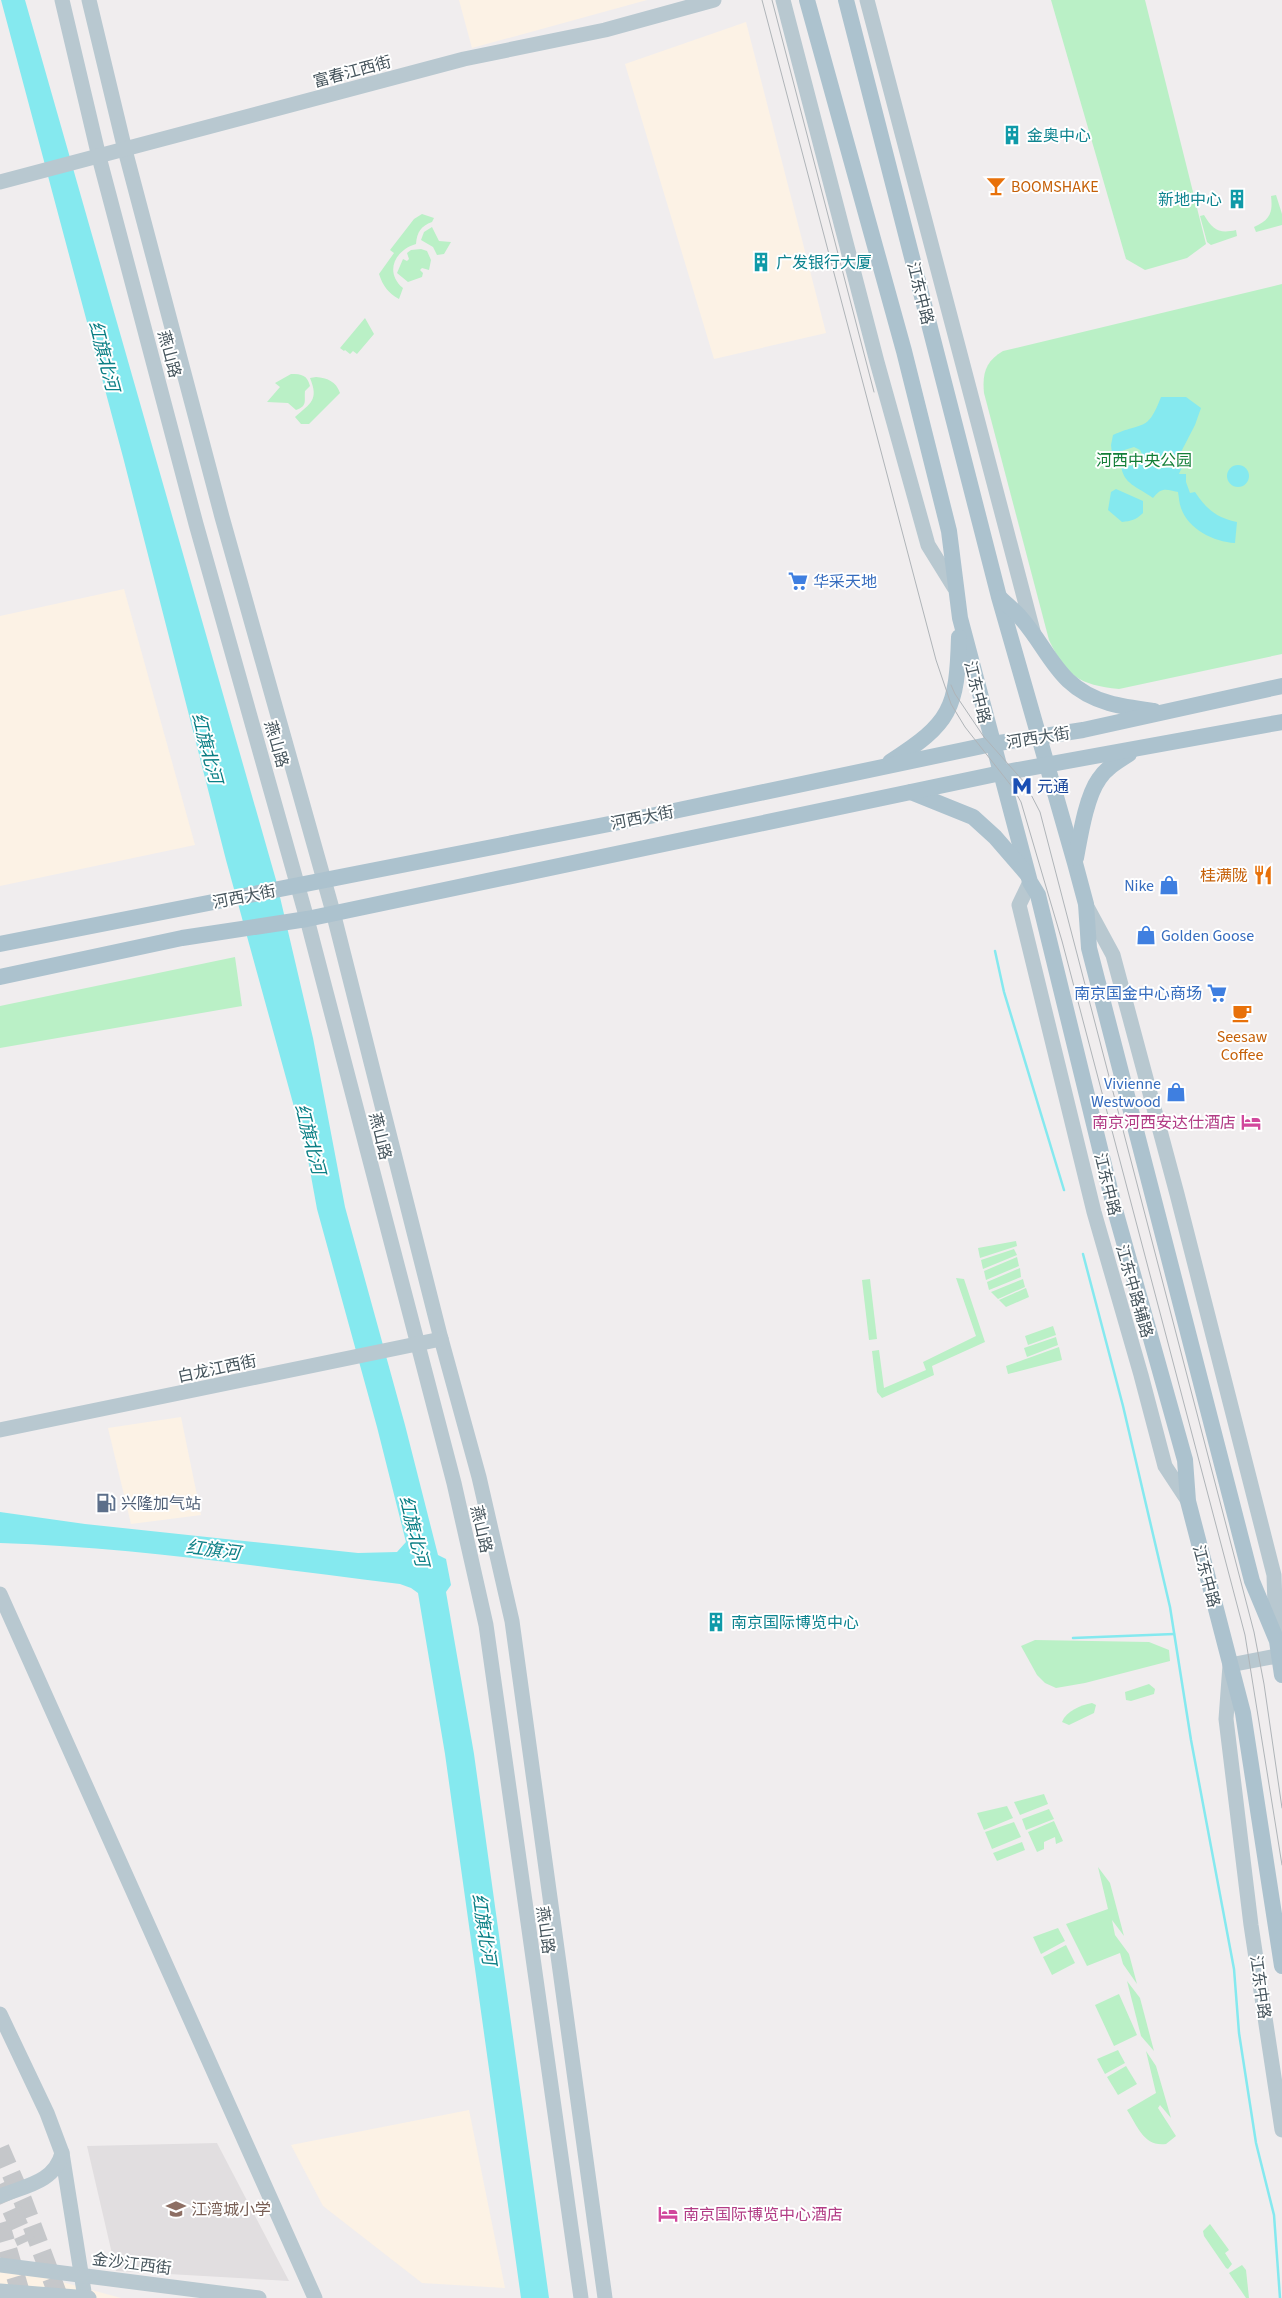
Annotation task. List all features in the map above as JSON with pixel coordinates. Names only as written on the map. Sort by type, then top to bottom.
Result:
[{"type":"main road","name":"江东中路","points":[[807,0],[904,351],[949,531],[954,587],[960,618],[992,744],[1030,879],[1038,895],[1115,1210],[1185,1460],[1188,1501],[1243,1713],[1282,1966]]},
{"type":"main road","name":"江东中路","points":[[846,0],[999,597],[1086,904],[1089,948],[1249,1571],[1279,1651],[1282,1675]]},
{"type":"main road","points":[[999,597],[1020,618],[1053,666],[1067,681],[1080,690],[1108,703],[1162,713]]},
{"type":"main road","points":[[881,768],[912,748],[933,731],[946,716],[955,694],[959,661],[960,618]]},
{"type":"main road","name":"河西大街","points":[[0,944],[264,893],[992,744],[1162,713],[1282,686]]},
{"type":"main road","name":"河西大街","points":[[0,977],[182,938],[333,914],[1001,773],[1282,722]]},
{"type":"main road","points":[[1075,863],[1082,824],[1098,779],[1111,765],[1136,750]]},
{"type":"main road","points":[[911,792],[972,817],[995,837],[1030,879]]},
{"type":"street","name":"燕山路","points":[[62,0],[99,157],[196,524],[307,919],[454,1483],[486,1625],[581,2298]]},
{"type":"street","name":"燕山路","points":[[89,0],[125,150],[222,518],[324,880],[442,1339],[480,1477],[512,1621],[605,2298]]},
{"type":"street","name":"富春江西街","points":[[0,182],[464,59],[604,30],[714,0]]},
{"type":"street","name":"江东中路","points":[[783,0],[877,362],[928,545],[954,587]]},
{"type":"street","name":"江东中路","points":[[867,0],[1035,638]]},
{"type":"street","name":"江东中路","points":[[1086,904],[1113,955],[1177,1194],[1274,1575],[1279,1651]]},
{"type":"street","name":"白龙江西街","points":[[0,1430],[442,1339]]},
{"type":"street","points":[[0,1594],[315,2298]]},
{"type":"street","points":[[1230,1665],[1279,1651]]},
{"type":"street","name":"江东中路","points":[[1230,1665],[1226,1719],[1251,1925],[1282,2130]]},
{"type":"street","points":[[0,2014],[47,2113],[62,2153],[81,2274],[87,2298],[0,2291]]},
{"type":"street","points":[[0,2196],[44,2179],[59,2163],[62,2153]]},
{"type":"street","name":"金沙江西街","points":[[0,2265],[259,2298]]},
{"type":"shaded area","points":[[459,0],[647,0],[472,48]]},
{"type":"shaded area","points":[[746,22],[826,333],[714,359],[625,64]]},
{"type":"shaded area","points":[[124,589],[195,845],[0,886],[0,616]]},
{"type":"shaded area","points":[[181,1417],[201,1515],[131,1524],[108,1428]]},
{"type":"shaded area","points":[[469,2110],[505,2288],[422,2283],[323,2206],[291,2145]]},
{"type":"shaded area","name":"江湾城小学","points":[[217,2143],[289,2281],[116,2271],[87,2146]]},
{"type":"shaded area","points":[[0,2265],[121,2298],[0,2298]]},
{"type":"green space","points":[[1051,0],[1145,0],[1206,244],[1187,258],[1145,270],[1126,259]]},
{"type":"green space","points":[[1276,195],[1282,214],[1282,225],[1256,232],[1254,227],[1267,219],[1271,211],[1271,196]]},
{"type":"green space","points":[[422,214],[434,218],[432,222],[420,230],[416,244],[402,251],[394,262],[394,275],[397,282],[403,288],[399,299],[386,289],[379,274],[394,253],[390,250],[414,219]]},
{"type":"green space","points":[[1204,215],[1217,230],[1236,230],[1237,236],[1211,245],[1207,242],[1200,216]]},
{"type":"green space","points":[[432,227],[439,241],[451,242],[444,254],[437,255],[433,247],[421,240],[424,232]]},
{"type":"green space","points":[[421,249],[427,251],[431,260],[429,270],[422,268],[420,270],[423,273],[422,277],[408,282],[397,273],[403,259],[407,261],[409,259],[407,253],[411,250]]},
{"type":"green space","name":"河西中央公园","points":[[1282,284],[1282,654],[1119,689],[1094,685],[1084,681],[1075,676],[1061,662],[1049,640],[984,393],[986,368],[1003,351]]},
{"type":"green space","points":[[365,318],[374,334],[357,354],[353,351],[350,354],[344,351],[340,348]]},
{"type":"green space","points":[[291,374],[304,376],[309,382],[310,386],[305,391],[304,405],[296,410],[288,403],[267,402],[280,387],[275,383]]},
{"type":"green space","points":[[316,377],[331,381],[340,393],[309,424],[301,424],[295,417],[312,401],[314,391],[310,378]]},
{"type":"green space","points":[[235,957],[242,1006],[0,1048],[0,1006]]},
{"type":"green space","points":[[1016,1241],[1017,1246],[980,1258],[978,1248]]},
{"type":"green space","points":[[1014,1249],[1017,1255],[983,1269],[981,1260]]},
{"type":"green space","points":[[1017,1257],[1019,1266],[986,1280],[984,1271]]},
{"type":"green space","points":[[1020,1268],[1021,1277],[989,1290],[987,1282]]},
{"type":"green space","points":[[956,1278],[964,1279],[985,1342],[932,1366],[934,1375],[882,1398],[877,1392],[872,1351],[879,1350],[884,1388],[926,1370],[923,1362],[976,1336]]},
{"type":"green space","points":[[870,1279],[877,1339],[869,1340],[862,1280]]},
{"type":"green space","points":[[1023,1279],[1025,1287],[998,1299],[991,1292]]},
{"type":"green space","points":[[1026,1288],[1029,1297],[1006,1307],[999,1300]]},
{"type":"green space","points":[[1053,1326],[1056,1335],[1028,1345],[1025,1336]]},
{"type":"green space","points":[[1056,1337],[1058,1345],[1027,1357],[1024,1348]]},
{"type":"green space","points":[[1059,1347],[1062,1360],[1008,1374],[1006,1366]]},
{"type":"green space","points":[[1035,1640],[1149,1642],[1169,1650],[1170,1661],[1085,1683],[1056,1688],[1045,1683],[1037,1675],[1021,1646]]},
{"type":"green space","points":[[1149,1684],[1155,1689],[1154,1694],[1131,1701],[1126,1700],[1125,1692]]},
{"type":"green space","points":[[1092,1703],[1096,1705],[1094,1713],[1069,1725],[1062,1722],[1074,1709]]},
{"type":"green space","points":[[1044,1794],[1048,1804],[1020,1815],[1014,1802]]},
{"type":"green space","points":[[1007,1806],[1013,1818],[984,1830],[977,1813]]},
{"type":"green space","points":[[1049,1809],[1054,1819],[1026,1830],[1022,1819]]},
{"type":"green space","points":[[1054,1821],[1063,1841],[1056,1844],[1055,1837],[1044,1842],[1044,1849],[1037,1852],[1028,1832]]},
{"type":"green space","points":[[1014,1822],[1021,1837],[992,1849],[985,1832]]},
{"type":"green space","points":[[1022,1842],[1025,1850],[997,1861],[993,1853]]},
{"type":"green space","points":[[1098,1867],[1110,1883],[1124,1936],[1112,1920],[1115,1935],[1129,1954],[1137,1984],[1123,1964],[1120,1953],[1087,1966],[1066,1924],[1108,1909]]},
{"type":"green space","points":[[1058,1928],[1065,1941],[1041,1954],[1033,1937]]},
{"type":"green space","points":[[1066,1945],[1075,1963],[1052,1975],[1043,1957]]},
{"type":"green space","points":[[1127,1981],[1140,1998],[1154,2051],[1141,2036]]},
{"type":"green space","points":[[1119,1994],[1137,2035],[1114,2046],[1095,2005]]},
{"type":"green space","points":[[1118,2050],[1125,2063],[1105,2074],[1097,2059]]},
{"type":"green space","points":[[1146,2051],[1156,2066],[1171,2118],[1160,2105],[1158,2108],[1176,2136],[1166,2144],[1158,2144],[1147,2139],[1138,2129],[1127,2110],[1156,2093]]},
{"type":"green space","points":[[1126,2066],[1137,2084],[1118,2095],[1107,2077]]},
{"type":"green space","points":[[1210,2224],[1229,2250],[1225,2253],[1232,2264],[1228,2269],[1204,2236],[1203,2231]]},
{"type":"green space","points":[[1242,2265],[1246,2270],[1249,2298],[1246,2298],[1229,2273]]},
{"type":"water","points":[[1,0],[25,0],[276,880],[313,1038],[345,1207],[405,1425],[438,1555],[446,1559],[451,1585],[446,1592],[474,1754],[549,2298],[521,2298],[445,1754],[418,1593],[400,1584],[200,1559],[50,1545],[0,1543],[0,1512],[85,1524],[358,1553],[397,1552],[406,1542],[377,1427],[317,1209],[307,1154],[226,860],[123,457]]},
{"type":"water","points":[[1161,397],[1186,397],[1201,408],[1195,425],[1181,452],[1187,455],[1179,474],[1186,474],[1186,482],[1190,493],[1195,492],[1213,512],[1237,522],[1235,543],[1211,537],[1189,522],[1180,506],[1178,492],[1161,490],[1153,498],[1128,481],[1124,476],[1121,464],[1131,466],[1137,464],[1143,456],[1140,450],[1134,447],[1112,454],[1113,435],[1148,421]]},
{"type":"water","points":[[1238,465],[1246,468],[1249,476],[1246,484],[1238,487],[1230,484],[1227,476],[1230,468]]},
{"type":"water","points":[[1116,489],[1143,501],[1143,513],[1133,520],[1122,522],[1108,510],[1111,492]]},
{"type":"waterway","points":[[995,951],[1004,992],[1064,1190]]},
{"type":"waterway","points":[[1083,1254],[1123,1406],[1170,1607],[1191,1740],[1234,1969],[1239,2033],[1256,2143],[1274,2215],[1280,2298]]},
{"type":"waterway","points":[[1073,1638],[1174,1634]]},
{"type":"tunnel","points":[[0,2148],[23,2201],[59,2298]]},
{"type":"tunnel","points":[[0,2184],[26,2242]]},
{"type":"tunnel","points":[[0,2223],[22,2298]]},
{"type":"tram line","points":[[762,0],[936,660],[951,704],[965,727],[1013,788],[1021,802],[1062,941],[1245,1635],[1282,1865]]},
{"type":"tram line","points":[[772,0],[874,392]]},
{"type":"tram line","points":[[951,685],[984,737],[1025,783],[1040,812],[1254,1632],[1264,1684],[1282,1808]]},
{"type":"place","name":"金奥中心","points":[[1012,135]]},
{"type":"place","name":"BOOMSHAKE","points":[[996,186]]},
{"type":"place","name":"新地中心","points":[[1237,199]]},
{"type":"place","name":"广发银行大厦","points":[[761,262]]},
{"type":"place","name":"华采天地","points":[[798,581]]},
{"type":"place","name":"元通","points":[[1022,786]]},
{"type":"place","name":"桂满陇","points":[[1263,875]]},
{"type":"place","name":"Nike","points":[[1169,885]]},
{"type":"place","name":"Golden Goose","points":[[1146,935]]},
{"type":"place","name":"南京国金中心商场","points":[[1217,993]]},
{"type":"place","name":"Seesaw Coffee","points":[[1242,1013]]},
{"type":"place","name":"Vivienne Westwood","points":[[1176,1092]]},
{"type":"place","name":"南京河西安达仕酒店","points":[[1251,1122]]},
{"type":"place","name":"兴隆加气站","points":[[106,1503]]},
{"type":"place","name":"南京国际博览中心","points":[[716,1622]]},
{"type":"place","name":"江湾城小学","points":[[176,2209]]},
{"type":"place","name":"南京国际博览中心酒店","points":[[668,2214]]},
{"type":"water label","name":"红旗北河","points":[[104,356]]},
{"type":"water label","name":"红旗北河","points":[[207,748]]},
{"type":"water label","name":"红旗北河","points":[[310,1139]]},
{"type":"water label","name":"红旗北河","points":[[414,1531]]},
{"type":"water label","name":"红旗河","points":[[213,1550]]},
{"type":"water label","name":"红旗北河","points":[[484,1929]]}]
